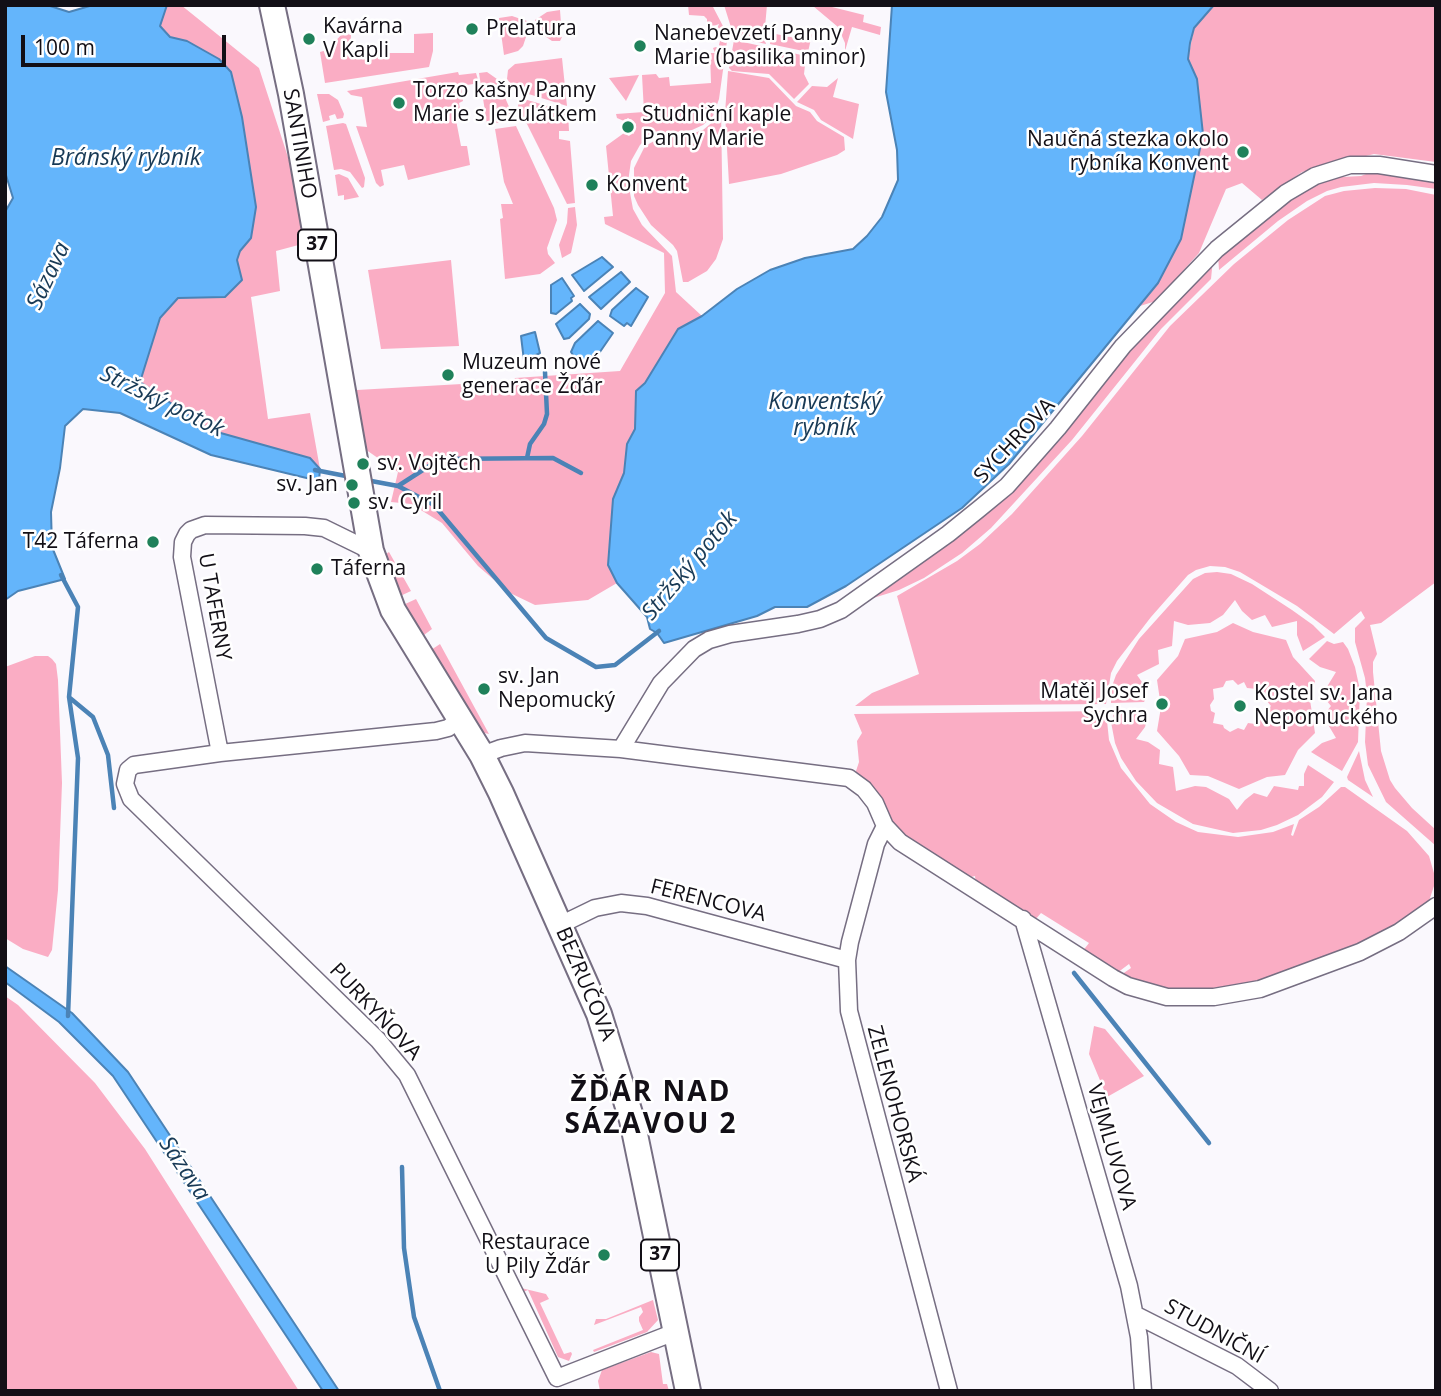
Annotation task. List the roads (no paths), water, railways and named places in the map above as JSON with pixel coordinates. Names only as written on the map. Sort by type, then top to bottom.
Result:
[{"type":"main road","name":"SANTINIHO","points":[[272,5],[293,107],[371,551]]},
{"type":"main road","name":"BEZRUČOVA","points":[[371,551],[393,610],[482,755],[501,793],[600,1014],[632,1119],[688,1391]]},
{"type":"street","name":"SYCHROVA","points":[[621,749],[661,682],[682,658],[694,649],[709,640],[730,634],[798,624],[841,610],[948,534],[1007,486],[1058,428],[1123,346],[1217,249],[1286,193],[1315,176],[1350,166],[1379,164],[1436,174]]},
{"type":"street","name":"U TAFERNY","points":[[220,753],[182,557],[183,542],[187,534],[205,526],[304,526],[324,528],[371,551]]},
{"type":"street","points":[[220,753],[436,731],[448,728],[459,720]]},
{"type":"street","points":[[482,755],[525,743],[621,749],[849,778],[864,789],[875,803],[885,826],[900,842],[1090,964],[1128,986],[1167,997],[1214,997],[1260,989],[1360,953],[1399,932],[1436,906]]},
{"type":"street","name":"PURKYŇOVA","points":[[220,753],[134,765],[126,776],[127,791],[131,799],[378,1040],[407,1075],[560,1385],[675,1332]]},
{"type":"street","name":"ZELENOHORSKÁ","points":[[885,826],[876,844],[847,960],[851,1026],[949,1391]]},
{"type":"street","name":"FERENCOVA","points":[[560,925],[595,908],[621,903],[647,906],[847,960]]},
{"type":"street","name":"VEJMLUVOVA","points":[[1023,919],[1102,1188],[1136,1315],[1143,1391]]},
{"type":"street","name":"STUDNIČNÍ","points":[[1136,1315],[1237,1366],[1270,1391]]},
{"type":"water","name":"Bránský rybník","points":[[5,5],[47,5],[69,12],[93,5],[167,5],[160,26],[170,37],[187,41],[219,59],[231,72],[242,117],[256,207],[251,238],[240,251],[237,260],[242,280],[225,297],[178,298],[160,318],[140,382],[210,430],[310,458],[320,469],[319,481],[211,455],[120,413],[83,409],[65,426],[51,512],[52,547],[65,579],[18,591],[5,600],[5,212],[13,198],[5,172]]},
{"type":"water","name":"Konventský rybník","points":[[892,5],[1214,5],[1194,28],[1190,43],[1188,59],[1197,79],[1203,134],[1181,239],[1158,283],[1009,464],[962,508],[846,586],[807,607],[775,607],[757,616],[664,643],[657,633],[650,629],[647,617],[617,583],[608,565],[613,499],[624,473],[627,444],[635,429],[636,391],[645,383],[678,329],[770,270],[805,258],[853,249],[882,217],[898,180],[897,150],[886,92]]},
{"type":"water","points":[[602,257],[613,267],[584,291],[572,275]]},
{"type":"water","points":[[621,272],[630,282],[601,309],[589,297]]},
{"type":"water","points":[[562,278],[574,296],[572,301],[556,314],[551,313],[551,285]]},
{"type":"water","points":[[636,288],[648,297],[631,326],[627,323],[624,326],[610,316],[612,310]]},
{"type":"water","points":[[580,304],[590,314],[589,319],[569,338],[564,339],[556,324]]},
{"type":"water","points":[[598,321],[613,333],[593,362],[577,361],[571,352],[575,343]]},
{"type":"water","points":[[535,332],[540,353],[524,361],[521,336]]},
{"type":"water","name":"Sázava","points":[[5,966],[72,1013],[128,1072],[339,1391],[323,1391],[113,1076],[59,1022],[5,982]]},
{"type":"waterway","points":[[527,458],[530,444],[544,424],[547,414],[545,372]]},
{"type":"waterway","points":[[398,486],[440,459],[553,458],[581,473]]},
{"type":"waterway","name":"Stržský potok","points":[[315,470],[351,477]]},
{"type":"waterway","name":"Stržský potok","points":[[366,480],[398,486],[434,505],[546,638],[596,667],[615,665],[659,631]]},
{"type":"waterway","points":[[61,575],[78,607],[69,697],[78,758],[68,1016]]},
{"type":"waterway","points":[[70,698],[93,717],[108,755],[114,808]]},
{"type":"waterway","points":[[1074,973],[1209,1143]]},
{"type":"waterway","points":[[402,1167],[404,1248],[414,1317],[440,1391]]},
{"type":"place","name":"Prelatura","points":[[472,29]]},
{"type":"place","name":"Kavárna V Kapli","points":[[309,39]]},
{"type":"place","name":"Nanebevzetí Panny Marie (basilika minor)","points":[[640,46]]},
{"type":"place","name":"Torzo kašny Panny Marie s Jezulátkem","points":[[399,103]]},
{"type":"place","name":"Studniční kaple Panny Marie","points":[[628,127]]},
{"type":"place","name":"Naučná stezka okolo rybníka Konvent","points":[[1243,152]]},
{"type":"place","name":"Konvent","points":[[592,185]]},
{"type":"place","name":"Muzeum nové generace Žďár","points":[[448,375]]},
{"type":"place","name":"sv. Vojtěch","points":[[363,464]]},
{"type":"place","name":"sv. Jan","points":[[352,485]]},
{"type":"place","name":"sv. Cyril","points":[[354,503]]},
{"type":"place","name":"T42 Táferna","points":[[153,542]]},
{"type":"place","name":"Táferna","points":[[317,569]]},
{"type":"place","name":"sv. Jan Nepomucký","points":[[484,689]]},
{"type":"place","name":"Matěj Josef Sychra","points":[[1162,704]]},
{"type":"place","name":"Kostel sv. Jana Nepomuckého","points":[[1240,706]]},
{"type":"place","name":"Restaurace U Pily Žďár","points":[[604,1255]]},
{"type":"district","name":"ŽĎÁR NAD SÁZAVOU 2","points":[[651,1109]]}]
